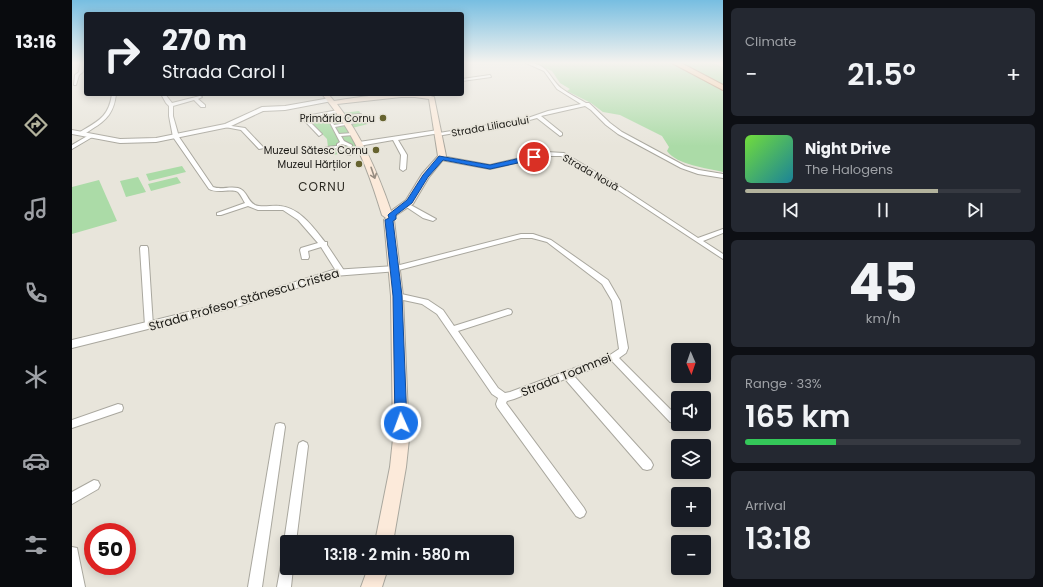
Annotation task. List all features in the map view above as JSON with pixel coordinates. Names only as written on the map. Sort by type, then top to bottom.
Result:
[{"type":"main road","points":[[326,96],[348,118],[353,134],[372,171],[389,217],[397,296],[401,439],[398,467],[385,535]]},
{"type":"main road","points":[[331,102],[385,96]]},
{"type":"main road","points":[[389,217],[407,205],[415,195],[425,176],[441,158],[442,152],[430,96]]},
{"type":"main road","points":[[371,587],[376,575]]},
{"type":"street","points":[[563,90],[587,104],[612,127],[673,162],[693,171],[723,176]]},
{"type":"street","points":[[82,133],[103,122],[112,107],[114,96]]},
{"type":"street","points":[[163,96],[171,105],[171,116],[176,137],[211,188],[220,190],[238,190],[244,195],[249,204],[258,208],[282,208],[290,211],[324,244],[341,272]]},
{"type":"street","points":[[171,105],[198,98],[203,106]]},
{"type":"street","points":[[72,132],[128,141],[156,140],[227,126],[262,109],[285,108],[331,102]]},
{"type":"street","name":"Strada Liliacului","points":[[359,144],[438,134],[526,120],[587,104]]},
{"type":"street","points":[[326,114],[342,142],[350,145],[359,144]]},
{"type":"street","points":[[333,126],[348,118],[360,115],[365,122]]},
{"type":"street","points":[[538,116],[560,134]]},
{"type":"street","points":[[319,134],[303,117],[348,118]]},
{"type":"street","points":[[320,119],[348,118]]},
{"type":"street","points":[[227,126],[243,129],[261,148]]},
{"type":"street","points":[[339,135],[353,134]]},
{"type":"street","points":[[72,147],[91,136]]},
{"type":"street","points":[[394,139],[404,155],[404,169]]},
{"type":"street","points":[[327,148],[339,146],[342,142]]},
{"type":"street","points":[[347,150],[349,149],[350,145]]},
{"type":"street","points":[[339,146],[343,150],[347,150],[349,154]]},
{"type":"street","name":"Strada Nouă","points":[[441,158],[490,167],[546,154],[562,154],[614,185],[723,257]]},
{"type":"street","points":[[219,214],[249,204]]},
{"type":"street","points":[[407,205],[416,209],[424,217],[433,219]]},
{"type":"street","points":[[698,240],[723,232]]},
{"type":"street","name":"Strada Toamnei","points":[[395,269],[521,236],[533,236],[543,238],[554,243],[603,280],[612,293],[617,305],[624,345],[623,351],[613,357],[567,375],[512,396],[503,397]]},
{"type":"street","points":[[305,257],[304,250],[324,244]]},
{"type":"street","points":[[144,248],[149,326]]},
{"type":"street","name":"Strada Profesor Stănescu Cristea","points":[[72,344],[240,303],[341,272],[395,269]]},
{"type":"street","points":[[397,296],[418,300],[440,312],[495,391],[503,397],[501,404],[580,512]]},
{"type":"street","points":[[453,329],[508,312]]},
{"type":"street","points":[[613,357],[671,416]]},
{"type":"street","points":[[567,375],[647,465]]},
{"type":"street","points":[[72,424],[118,408]]},
{"type":"street","points":[[255,587],[280,427]]},
{"type":"street","points":[[291,535],[303,446]]},
{"type":"street","points":[[72,498],[94,485]]},
{"type":"street","points":[[72,553],[78,587]]},
{"type":"street","points":[[284,587],[286,575]]},
{"type":"green space","points":[[723,90],[723,172],[678,160],[667,151],[669,147],[662,136],[620,115],[603,112],[591,103],[567,91]]},
{"type":"green space","points":[[359,111],[368,124],[352,128],[342,113]]},
{"type":"green space","points":[[337,112],[361,152],[329,155],[327,139],[306,117]]},
{"type":"green space","points":[[182,166],[186,172],[149,181],[146,174]]},
{"type":"green space","points":[[138,177],[146,192],[126,197],[120,181]]},
{"type":"green space","points":[[177,177],[181,183],[151,191],[148,184]]},
{"type":"green space","points":[[99,180],[117,221],[72,234],[72,187]]},
{"type":"place","name":"Primăria Cornu","points":[[383,118]]},
{"type":"place","name":"Muzeul Sătesc Cornu","points":[[376,150]]},
{"type":"place","name":"Muzeul Hărților","points":[[359,164]]},
{"type":"district","name":"CORNU","points":[[322,187]]},
{"type":"route","points":[[401,423],[397,296],[389,220],[393,219],[391,215],[410,202],[425,176],[441,158],[490,167],[534,157]]}]
